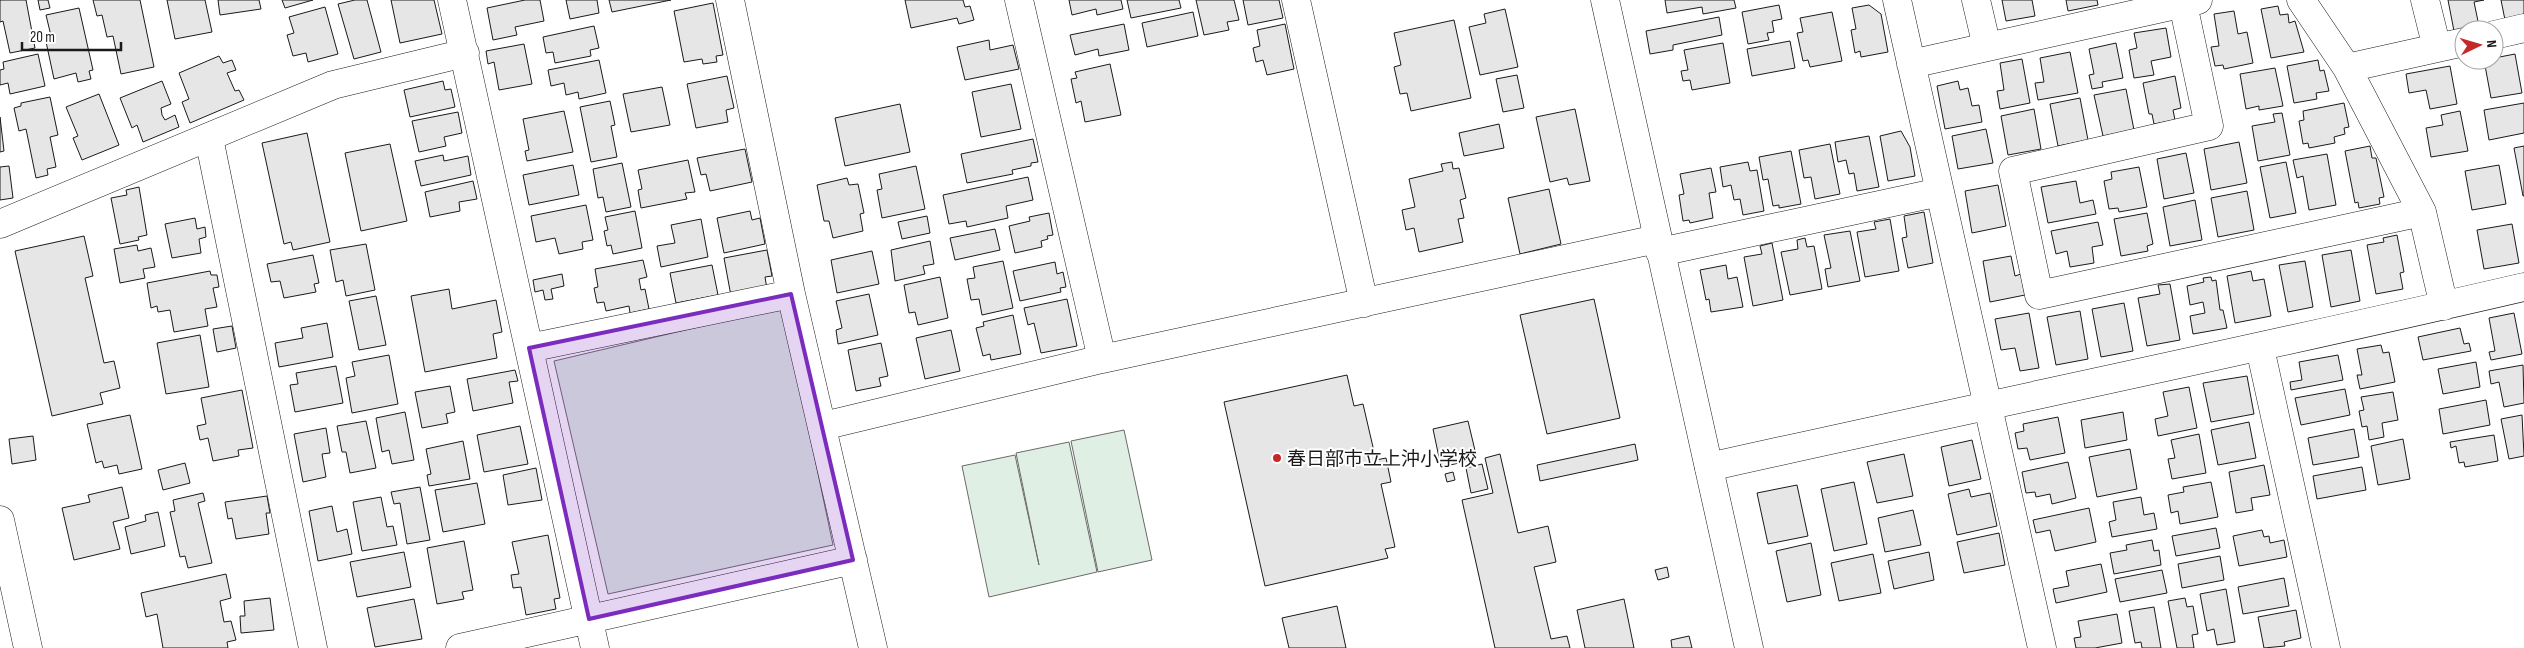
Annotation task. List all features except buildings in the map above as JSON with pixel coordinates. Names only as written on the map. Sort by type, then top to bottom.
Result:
[{"type":"street","points":[[452,0],[595,648]]},
{"type":"street","points":[[730,0],[791,294],[873,648]]},
{"type":"street","points":[[1019,0],[1102,359]]},
{"type":"street","points":[[1296,0],[1364,303]]},
{"type":"street","points":[[1604,0],[1749,648]]},
{"type":"street","points":[[1897,0],[2042,648]]},
{"type":"street","points":[[1976,0],[1987,47]]},
{"type":"street","points":[[2301,0],[2347,68],[2422,212],[2444,306]]},
{"type":"street","points":[[2424,0],[2437,48]]},
{"type":"street","points":[[1911,64],[1987,47],[2129,7],[2190,2],[2209,126],[2012,171],[2039,294],[2422,212]]},
{"type":"street","points":[[2504,33],[2524,28]]},
{"type":"street","points":[[2347,68],[2454,44]]},
{"type":"street","points":[[0,224],[209,138],[333,84],[465,53]]},
{"type":"street","points":[[209,138],[313,648]]},
{"type":"street","points":[[823,426],[1102,359],[1364,303],[1940,192]]},
{"type":"street","points":[[1709,466],[2260,348],[2524,287]]},
{"type":"street","points":[[529,348],[791,294]]},
{"type":"street","points":[[2260,348],[2326,648]]},
{"type":"street","points":[[0,520],[28,648]]},
{"type":"street","points":[[460,648],[853,560]]},
{"type":"highlighted area","points":[[791,294],[853,560],[589,619],[529,348]]},
{"type":"green space","points":[[783,307],[833,545],[608,594],[554,361]]},
{"type":"green space","points":[[1124,430],[1152,560],[1098,572],[1071,441]]},
{"type":"green space","points":[[1069,442],[1097,572],[989,597],[962,466],[1015,455],[1039,565],[1016,453]]},
{"type":"place","name":"春日部市立上沖小学校","points":[[1277,458]]}]
